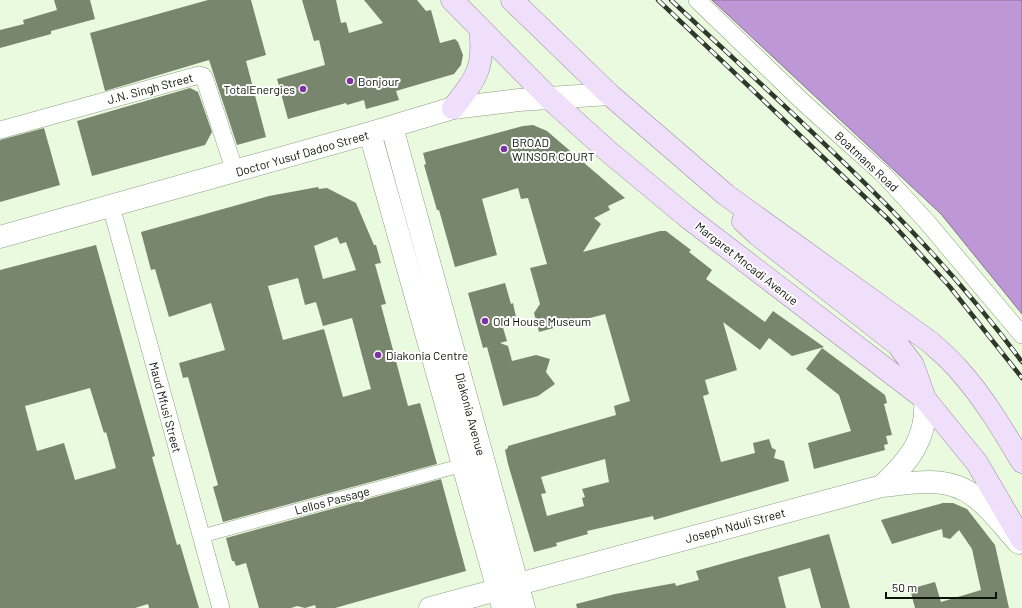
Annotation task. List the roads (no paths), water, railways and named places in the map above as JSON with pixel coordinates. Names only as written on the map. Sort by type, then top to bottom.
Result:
[{"type":"main road","name":"Margaret Mncadi Avenue","points":[[452,0],[548,98],[609,152],[686,216],[925,399],[977,463],[1022,540]]},
{"type":"main road","points":[[512,0],[609,94],[726,195],[930,342],[959,369],[995,416],[1022,462]]},
{"type":"main road","points":[[453,108],[477,76],[481,65],[482,45],[480,28]]},
{"type":"main road","points":[[726,195],[745,223],[758,235],[898,345],[913,365],[925,399]]},
{"type":"street","name":"Boatmans Road","points":[[697,0],[804,103],[884,175],[927,222],[1022,335]]},
{"type":"street","name":"J.N. Singh Street","points":[[0,130],[199,75],[203,76],[205,80],[235,172]]},
{"type":"street","name":"Doctor Yusuf Dadoo Street","points":[[0,237],[370,134],[453,108],[548,98],[609,94]]},
{"type":"street","name":"Diakonia Avenue","points":[[392,127],[425,246],[466,437],[506,594]]},
{"type":"street","name":"Diakonia Avenue","points":[[370,134],[404,252],[466,437],[463,465],[506,594],[524,608]]},
{"type":"street","name":"Maud Mfusi Street","points":[[111,206],[221,608]]},
{"type":"street","points":[[404,252],[425,246]]},
{"type":"street","points":[[882,486],[903,467],[915,447],[926,417],[925,399]]},
{"type":"street","name":"Lellos Passage","points":[[202,536],[463,465]]},
{"type":"street","name":"Joseph Nduli Street","points":[[430,608],[506,594],[882,486],[928,482],[950,484],[964,489],[975,496],[1022,546]]},
{"type":"railway","points":[[658,0],[889,220],[950,287],[1022,378]]},
{"type":"railway","points":[[671,0],[809,129],[899,218],[942,264],[983,312],[1022,362]]},
{"type":"place","name":"Bonjour","points":[[350,81]]},
{"type":"place","name":"TotalEnergies","points":[[303,89]]},
{"type":"place","name":"BROAD WINSOR COURT","points":[[504,149]]},
{"type":"place","name":"Old House Museum","points":[[485,321]]},
{"type":"place","name":"Diakonia Centre","points":[[378,355]]}]
